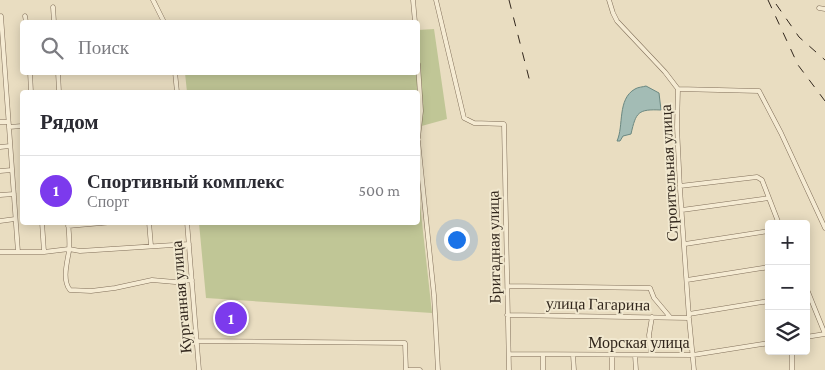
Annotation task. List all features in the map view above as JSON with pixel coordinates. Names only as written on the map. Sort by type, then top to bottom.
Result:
[{"type":"street","points":[[153,0],[163,20]]},
{"type":"street","points":[[413,0],[415,20]]},
{"type":"street","name":"Бригадная улица","points":[[436,0],[464,118],[474,123],[504,124],[509,370]]},
{"type":"street","name":"Строительная улица","points":[[609,0],[617,21],[665,72],[678,89],[677,128],[680,186],[694,370]]},
{"type":"street","points":[[53,7],[54,20]]},
{"type":"street","points":[[819,8],[825,9]]},
{"type":"street","points":[[1,16],[2,74],[9,127],[18,252]]},
{"type":"street","points":[[25,16],[26,20]]},
{"type":"street","points":[[30,75],[31,90]]},
{"type":"street","points":[[58,75],[59,90]]},
{"type":"street","points":[[175,75],[176,90]]},
{"type":"street","points":[[419,75],[420,90]]},
{"type":"street","points":[[678,89],[759,91],[781,133],[825,228]]},
{"type":"street","points":[[420,95],[420,120]]},
{"type":"street","points":[[0,96],[6,96]]},
{"type":"street","points":[[0,122],[8,122]]},
{"type":"street","points":[[9,127],[20,126]]},
{"type":"street","points":[[0,147],[10,146]]},
{"type":"street","points":[[420,158],[434,295],[438,370]]},
{"type":"street","points":[[0,171],[12,170]]},
{"type":"street","points":[[680,186],[757,177],[762,180],[777,220]]},
{"type":"street","points":[[0,195],[14,194]]},
{"type":"street","points":[[682,210],[769,198]]},
{"type":"street","points":[[0,221],[15,219]]},
{"type":"street","points":[[42,225],[44,252]]},
{"type":"street","points":[[68,225],[69,250],[66,268],[67,286],[70,290],[115,288],[152,280],[174,282],[192,280]]},
{"type":"street","points":[[148,225],[151,246]]},
{"type":"street","name":"Курганная улица","points":[[187,225],[199,370]]},
{"type":"street","points":[[685,244],[765,232]]},
{"type":"street","points":[[0,252],[44,252],[189,244]]},
{"type":"street","points":[[687,280],[765,268]]},
{"type":"street","points":[[508,286],[650,288],[654,298],[670,317]]},
{"type":"street","points":[[810,300],[825,334],[810,336]]},
{"type":"street","name":"улица Гагарина","points":[[507,315],[670,317],[689,316],[765,302]]},
{"type":"street","points":[[650,355],[649,335],[652,317]]},
{"type":"street","points":[[197,341],[405,342],[406,370],[420,370]]},
{"type":"street","name":"Морская улица","points":[[509,354],[693,355],[765,344]]},
{"type":"street","points":[[543,355],[543,370]]},
{"type":"street","points":[[573,355],[574,370]]},
{"type":"street","points":[[612,355],[612,370]]},
{"type":"street","points":[[635,355],[636,370]]},
{"type":"street","points":[[792,355],[792,370]]},
{"type":"green space","points":[[434,29],[447,119],[420,126],[420,90],[187,90],[185,75],[420,75],[420,30]]},
{"type":"green space","points":[[420,204],[432,313],[206,298],[199,225],[420,225]]},
{"type":"water","points":[[646,86],[659,93],[661,110],[647,110],[639,113],[631,134],[623,136],[620,141],[617,141],[623,106],[629,93]]},
{"type":"railway","points":[[509,0],[531,86]]},
{"type":"railway","points":[[768,0],[798,65],[825,101]]},
{"type":"railway","points":[[776,4],[799,37],[825,60]]},
{"type":"place","name":"Спортивный комплекс","points":[[231,318]]}]
